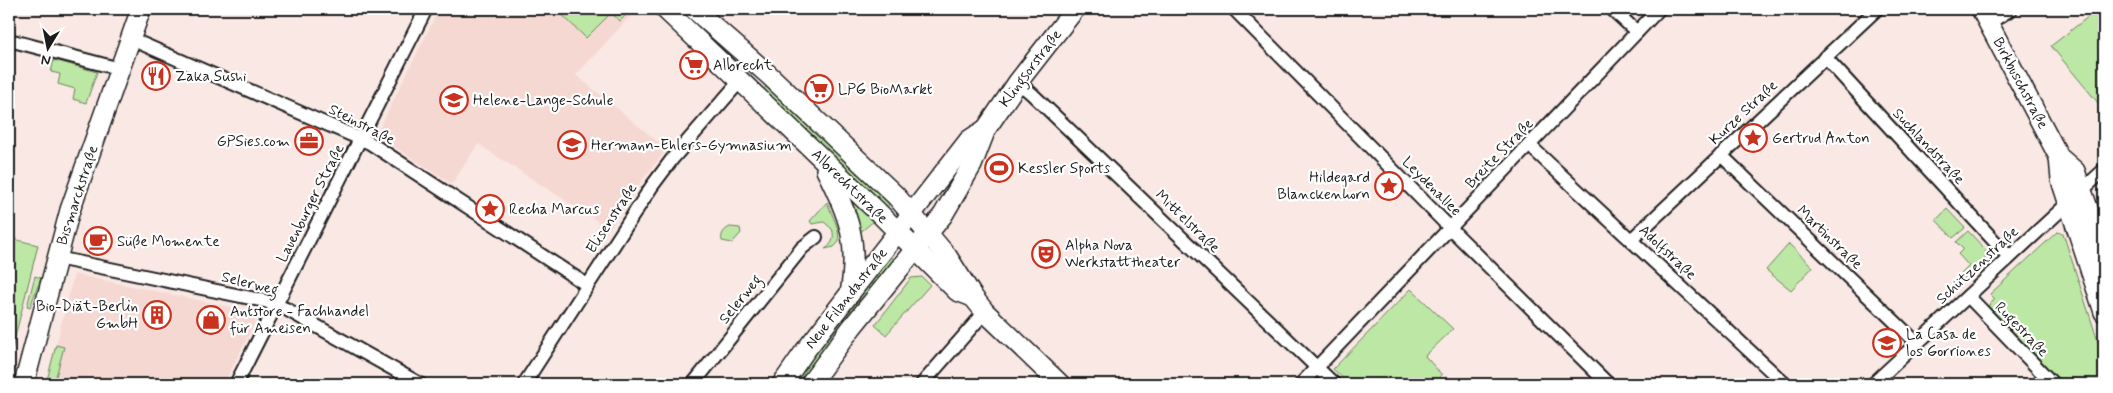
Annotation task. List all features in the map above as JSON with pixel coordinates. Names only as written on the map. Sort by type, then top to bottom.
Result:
[{"type":"main road","name":"Bismarckstraße","points":[[24,384],[70,210],[141,9]]},
{"type":"main road","name":"Albrechtstraße","points":[[665,9],[957,291],[973,297]]},
{"type":"main road","name":"Albrechtstraße","points":[[694,9],[748,56],[912,213],[952,263],[973,297],[985,312],[1060,384]]},
{"type":"main road","name":"Klingsorstraße","points":[[929,233],[945,212],[972,165],[986,129],[1018,82],[1075,9]]},
{"type":"main road","name":"Birkbuschstraße","points":[[1985,16],[2059,157],[2075,171],[2104,254]]},
{"type":"main road","points":[[736,77],[748,56]]},
{"type":"main road","name":"Klingsorstraße","points":[[912,213],[969,140],[986,129]]},
{"type":"main road","points":[[820,157],[841,200],[852,231],[854,249],[850,295]]},
{"type":"main road","name":"Birkbuschstraße","points":[[2059,157],[2061,180],[2104,312]]},
{"type":"main road","name":"Neue Filandastraße","points":[[782,384],[805,351],[912,213]]},
{"type":"main road","name":"Neue Filandastraße","points":[[810,384],[852,327],[929,233]]},
{"type":"street","name":"Lauenburger Straße","points":[[236,384],[426,9]]},
{"type":"street","name":"Leydenallee","points":[[1234,9],[1450,228],[1608,384]]},
{"type":"street","points":[[1612,9],[1637,32]]},
{"type":"street","name":"Breite Straße","points":[[1301,384],[1659,9]]},
{"type":"street","name":"Kurze Straße","points":[[1631,240],[1877,9]]},
{"type":"street","points":[[1985,16],[2011,9]]},
{"type":"street","name":"Steinstraße","points":[[131,39],[361,139],[587,285]]},
{"type":"street","points":[[9,40],[120,69]]},
{"type":"street","name":"Suchlandstraße","points":[[1825,57],[2009,257]]},
{"type":"street","name":"Elisenstraße","points":[[524,384],[652,186],[736,77]]},
{"type":"street","name":"Mittelstraße","points":[[1018,82],[1334,384]]},
{"type":"street","name":"Adolfstraße","points":[[1530,145],[1785,384]]},
{"type":"street","name":"Martinstraße","points":[[1721,155],[1917,343]]},
{"type":"street","name":"Schützenstraße","points":[[1873,384],[2104,170]]},
{"type":"street","name":"Selerweg","points":[[693,384],[802,248],[816,237]]},
{"type":"street","name":"Selerweg","points":[[56,258],[277,305],[420,384]]},
{"type":"street","name":"Rugestraße","points":[[1968,296],[2053,384]]},
{"type":"street","points":[[922,384],[985,312]]},
{"type":"shaded area","points":[[439,9],[637,9],[576,75],[667,149],[644,178],[609,229],[478,144],[452,184],[379,137],[378,131]]},
{"type":"shaded area","points":[[74,274],[260,313],[224,384],[46,384]]},
{"type":"green space","points":[[556,9],[622,9],[627,14],[620,21],[611,13],[586,38]]},
{"type":"green space","points":[[676,9],[682,9],[740,60],[735,64]]},
{"type":"green space","points":[[2098,9],[2104,9],[2104,110],[2051,46]]},
{"type":"green space","points":[[54,60],[97,72],[86,103],[73,99],[75,89],[58,84],[60,74],[51,72]]},
{"type":"green space","points":[[768,85],[891,202],[886,208],[762,91]]},
{"type":"green space","points":[[847,195],[875,220],[858,234]]},
{"type":"green space","points":[[827,202],[838,229],[839,242],[834,247],[825,249],[833,240],[832,229],[824,222],[812,224],[810,221]]},
{"type":"green space","points":[[1947,209],[1965,228],[1953,238],[1936,220]]},
{"type":"green space","points":[[730,227],[740,228],[741,233],[732,243],[722,241],[723,232]]},
{"type":"green space","points":[[1968,231],[1986,250],[1985,259],[1962,280],[1959,276],[1969,266],[1958,254],[1963,249],[1956,242]]},
{"type":"green space","points":[[2057,232],[2063,233],[2104,360],[2104,384],[2063,384],[1988,306],[1995,299],[1990,294]]},
{"type":"green space","points":[[9,238],[38,245],[9,361]]},
{"type":"green space","points":[[1789,244],[1813,267],[1791,290],[1766,270]]},
{"type":"green space","points":[[889,255],[894,259],[803,384],[791,384]]},
{"type":"green space","points":[[35,276],[41,278],[30,307],[27,306]]},
{"type":"green space","points":[[922,277],[930,285],[886,335],[875,325],[911,278]]},
{"type":"green space","points":[[1411,289],[1453,329],[1425,356],[1442,375],[1432,384],[1349,384],[1333,369]]},
{"type":"green space","points":[[56,345],[64,347],[54,384],[46,384]]},
{"type":"place","name":"Albrecht","points":[[694,65]]},
{"type":"place","name":"Zaka Sushi","points":[[156,76]]},
{"type":"place","name":"LPG BioMarkt","points":[[819,89]]},
{"type":"place","name":"Helene-Lange-Schule","points":[[454,100]]},
{"type":"place","name":"Gertrud Anton","points":[[1753,138]]},
{"type":"place","name":"GPSies.com","points":[[309,141]]},
{"type":"place","name":"Hermann-Ehlers-Gymnasium","points":[[572,145]]},
{"type":"place","name":"Kessler Sports","points":[[999,168]]},
{"type":"place","name":"Hildegard Blanckenhorn","points":[[1389,186]]},
{"type":"place","name":"Recha Marcus","points":[[490,209]]},
{"type":"place","name":"Süße Momente","points":[[98,241]]},
{"type":"place","name":"Alpha Nova Werkstatttheater","points":[[1046,254]]},
{"type":"place","name":"Bio-Diät-Berlin GmbH","points":[[157,315]]},
{"type":"place","name":"Antstore - Fachhandel für Ameisen","points":[[211,320]]},
{"type":"place","name":"La Casa de los Gorriones","points":[[1887,343]]}]
